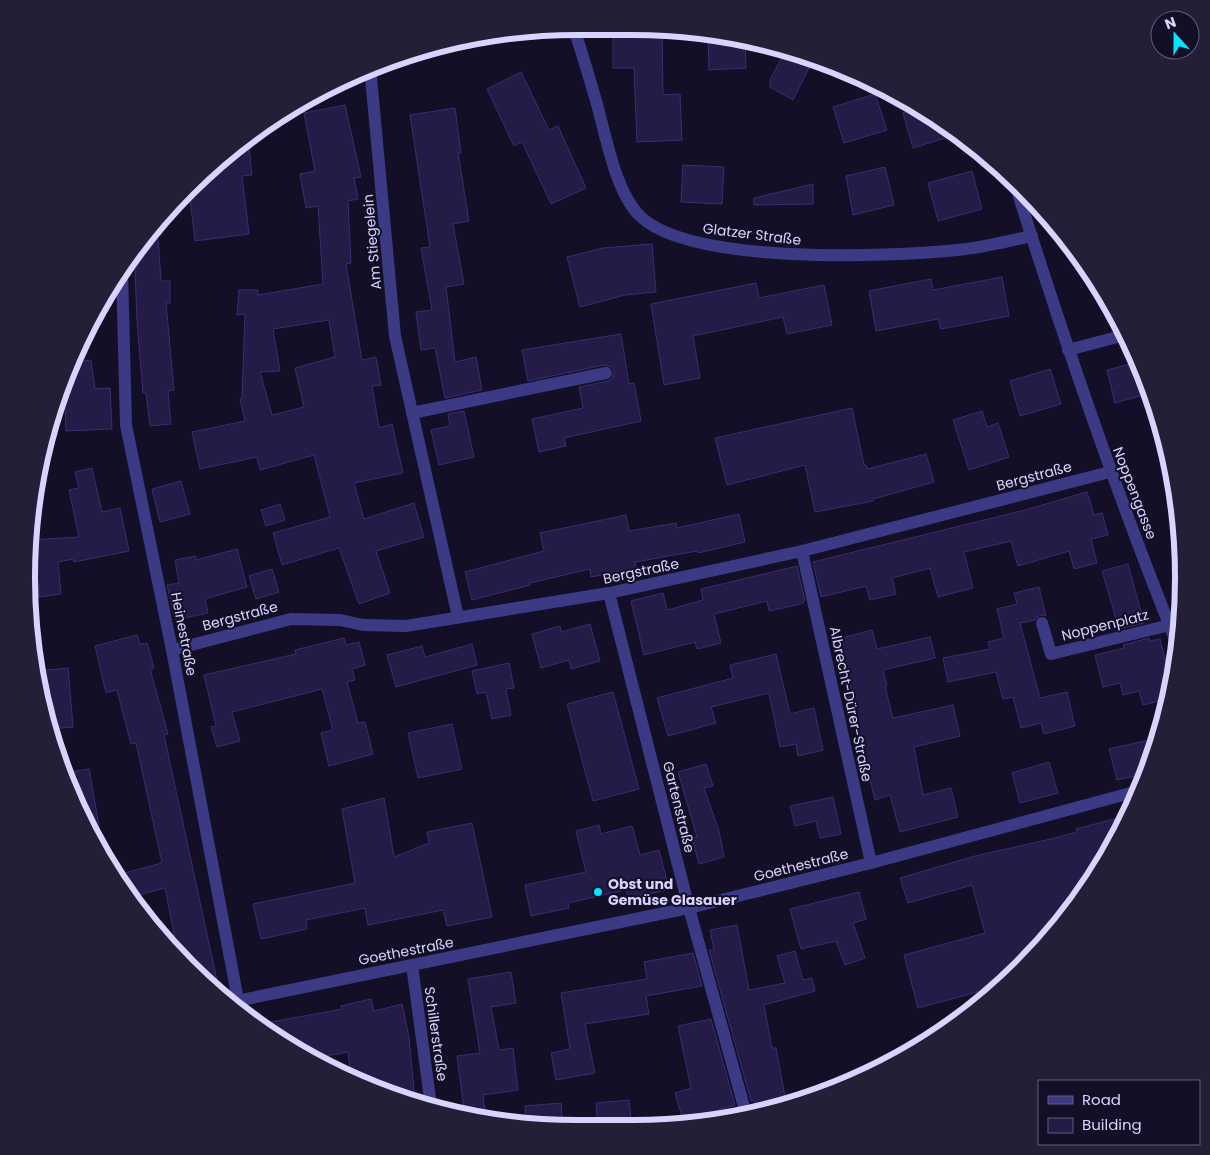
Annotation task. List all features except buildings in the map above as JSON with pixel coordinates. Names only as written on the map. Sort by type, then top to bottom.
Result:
[{"type":"street","name":"Glatzer Straße","points":[[576,35],[623,192],[640,216],[668,235],[708,246],[805,255],[899,254],[959,250],[1032,236]]},
{"type":"street","name":"Am Stiegelein","points":[[371,76],[395,336],[458,617]]},
{"type":"street","name":"Noppengasse","points":[[1020,198],[1068,350],[1110,472],[1172,630]]},
{"type":"street","name":"Heinestraße","points":[[122,282],[126,425],[172,650],[234,997]]},
{"type":"street","points":[[1068,350],[1118,337]]},
{"type":"street","points":[[412,413],[606,373]]},
{"type":"street","name":"Bergstraße","points":[[172,650],[290,619],[340,620],[363,625],[406,626],[609,593],[802,551],[1110,472]]},
{"type":"street","name":"Albrecht-Dürer-Straße","points":[[802,551],[871,863]]},
{"type":"street","name":"Gartenstraße","points":[[609,593],[689,908],[744,1109]]},
{"type":"street","name":"Noppenplatz","points":[[1042,622],[1051,654],[1170,625]]},
{"type":"street","name":"Goethestraße","points":[[238,1000],[689,908],[871,863],[1130,793]]},
{"type":"street","name":"Schillerstraße","points":[[412,965],[430,1100]]},
{"type":"place","name":"Obst und Gemüse Glasauer","points":[[598,892]]}]
